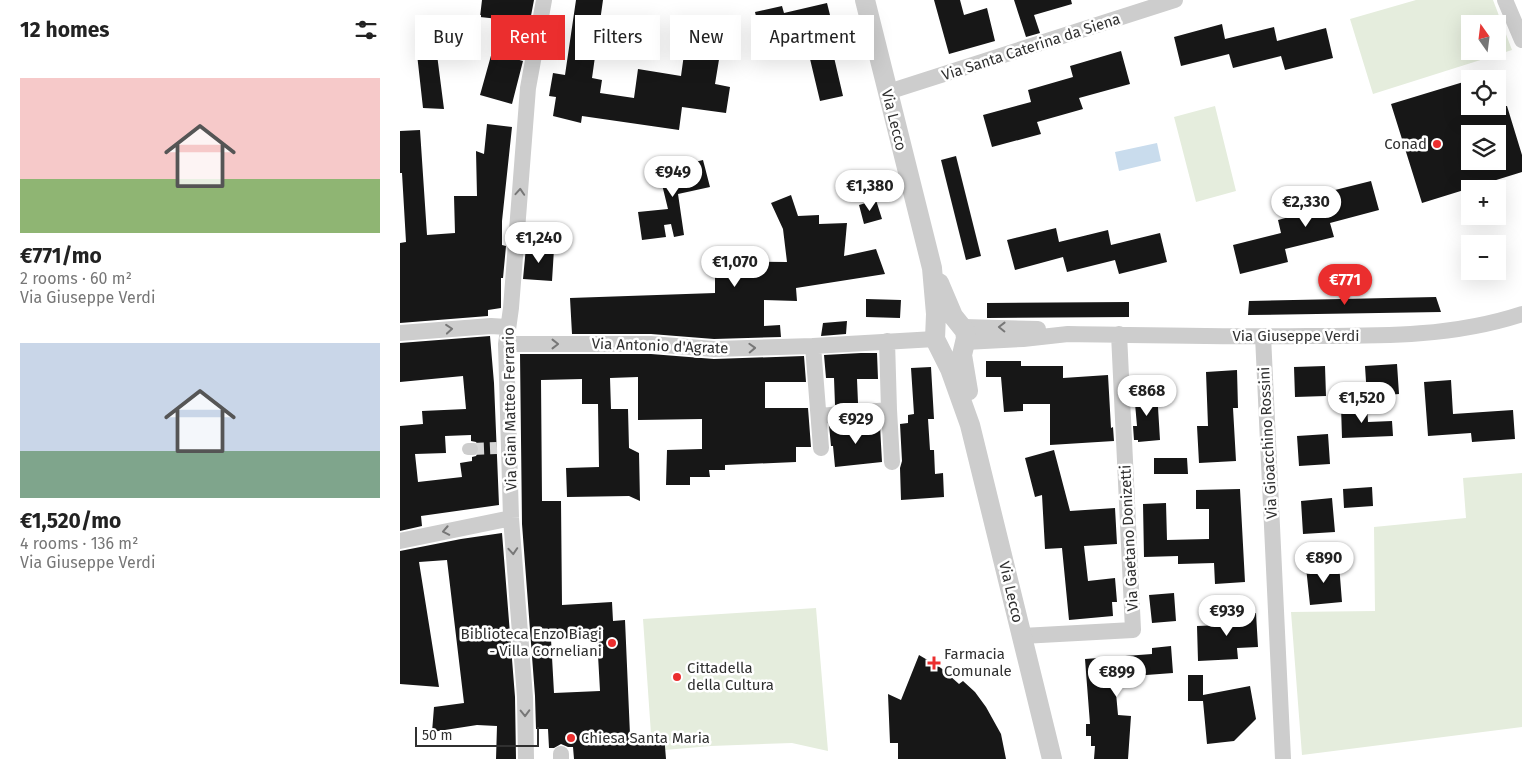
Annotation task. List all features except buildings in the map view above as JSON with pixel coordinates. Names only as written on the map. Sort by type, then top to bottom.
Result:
[{"type":"street","name":"Via Gian Matteo Ferrario","points":[[526,759],[524,697],[511,518],[503,447],[507,327],[511,308],[528,88],[544,0]]},
{"type":"street","name":"Via Lecco","points":[[865,0],[932,268],[962,334],[962,355],[968,391],[970,425]]},
{"type":"street","name":"Via Santa Caterina da Siena","points":[[888,92],[1175,0]]},
{"type":"street","points":[[1505,0],[1522,40]]},
{"type":"street","name":"Via Lecco","points":[[932,268],[937,339],[970,425],[1052,759]]},
{"type":"street","name":"Via Giuseppe Verdi","points":[[962,334],[1030,338],[1068,334],[1389,336],[1472,327],[1522,314]]},
{"type":"street","points":[[946,321],[962,334],[958,350],[952,352],[937,339],[940,324],[946,321]]},
{"type":"street","points":[[400,333],[492,326],[507,327]]},
{"type":"street","name":"Via Gaetano Donizetti","points":[[1022,636],[1133,630],[1119,334]]},
{"type":"street","name":"Via Gioacchino Rossini","points":[[1263,336],[1283,759]]},
{"type":"street","name":"Via Antonio d'Agrate","points":[[506,344],[651,344],[714,349],[937,339]]},
{"type":"street","points":[[887,342],[892,462]]},
{"type":"street","points":[[813,346],[821,448]]},
{"type":"street","points":[[819,416],[889,410]]},
{"type":"street","points":[[400,541],[511,518]]},
{"type":"green space","points":[[1416,0],[1493,0],[1499,15],[1461,15],[1461,60],[1480,60],[1373,94],[1350,19]]},
{"type":"green space","points":[[1506,34],[1512,50],[1506,52]]},
{"type":"green space","points":[[1215,106],[1236,191],[1196,202],[1174,117]]},
{"type":"green space","points":[[1522,473],[1522,727],[1302,755],[1291,612],[1375,611],[1374,527],[1466,518],[1463,478]]},
{"type":"green space","points":[[816,608],[828,751],[792,743],[665,750],[664,734],[651,734],[643,619]]},
{"type":"water","points":[[1157,143],[1161,161],[1119,171],[1115,152]]},
{"type":"tunnel","points":[[472,449],[497,448]]},
{"type":"place","name":"Conad","points":[[1437,144]]},
{"type":"place","name":"Biblioteca Enzo Biagi - Villa Corneliani","points":[[612,643]]},
{"type":"place","name":"Farmacia Comunale","points":[[934,663]]},
{"type":"place","name":"Cittadella della Cultura","points":[[677,677]]},
{"type":"place","name":"Chiesa Santa Maria","points":[[571,738]]}]
